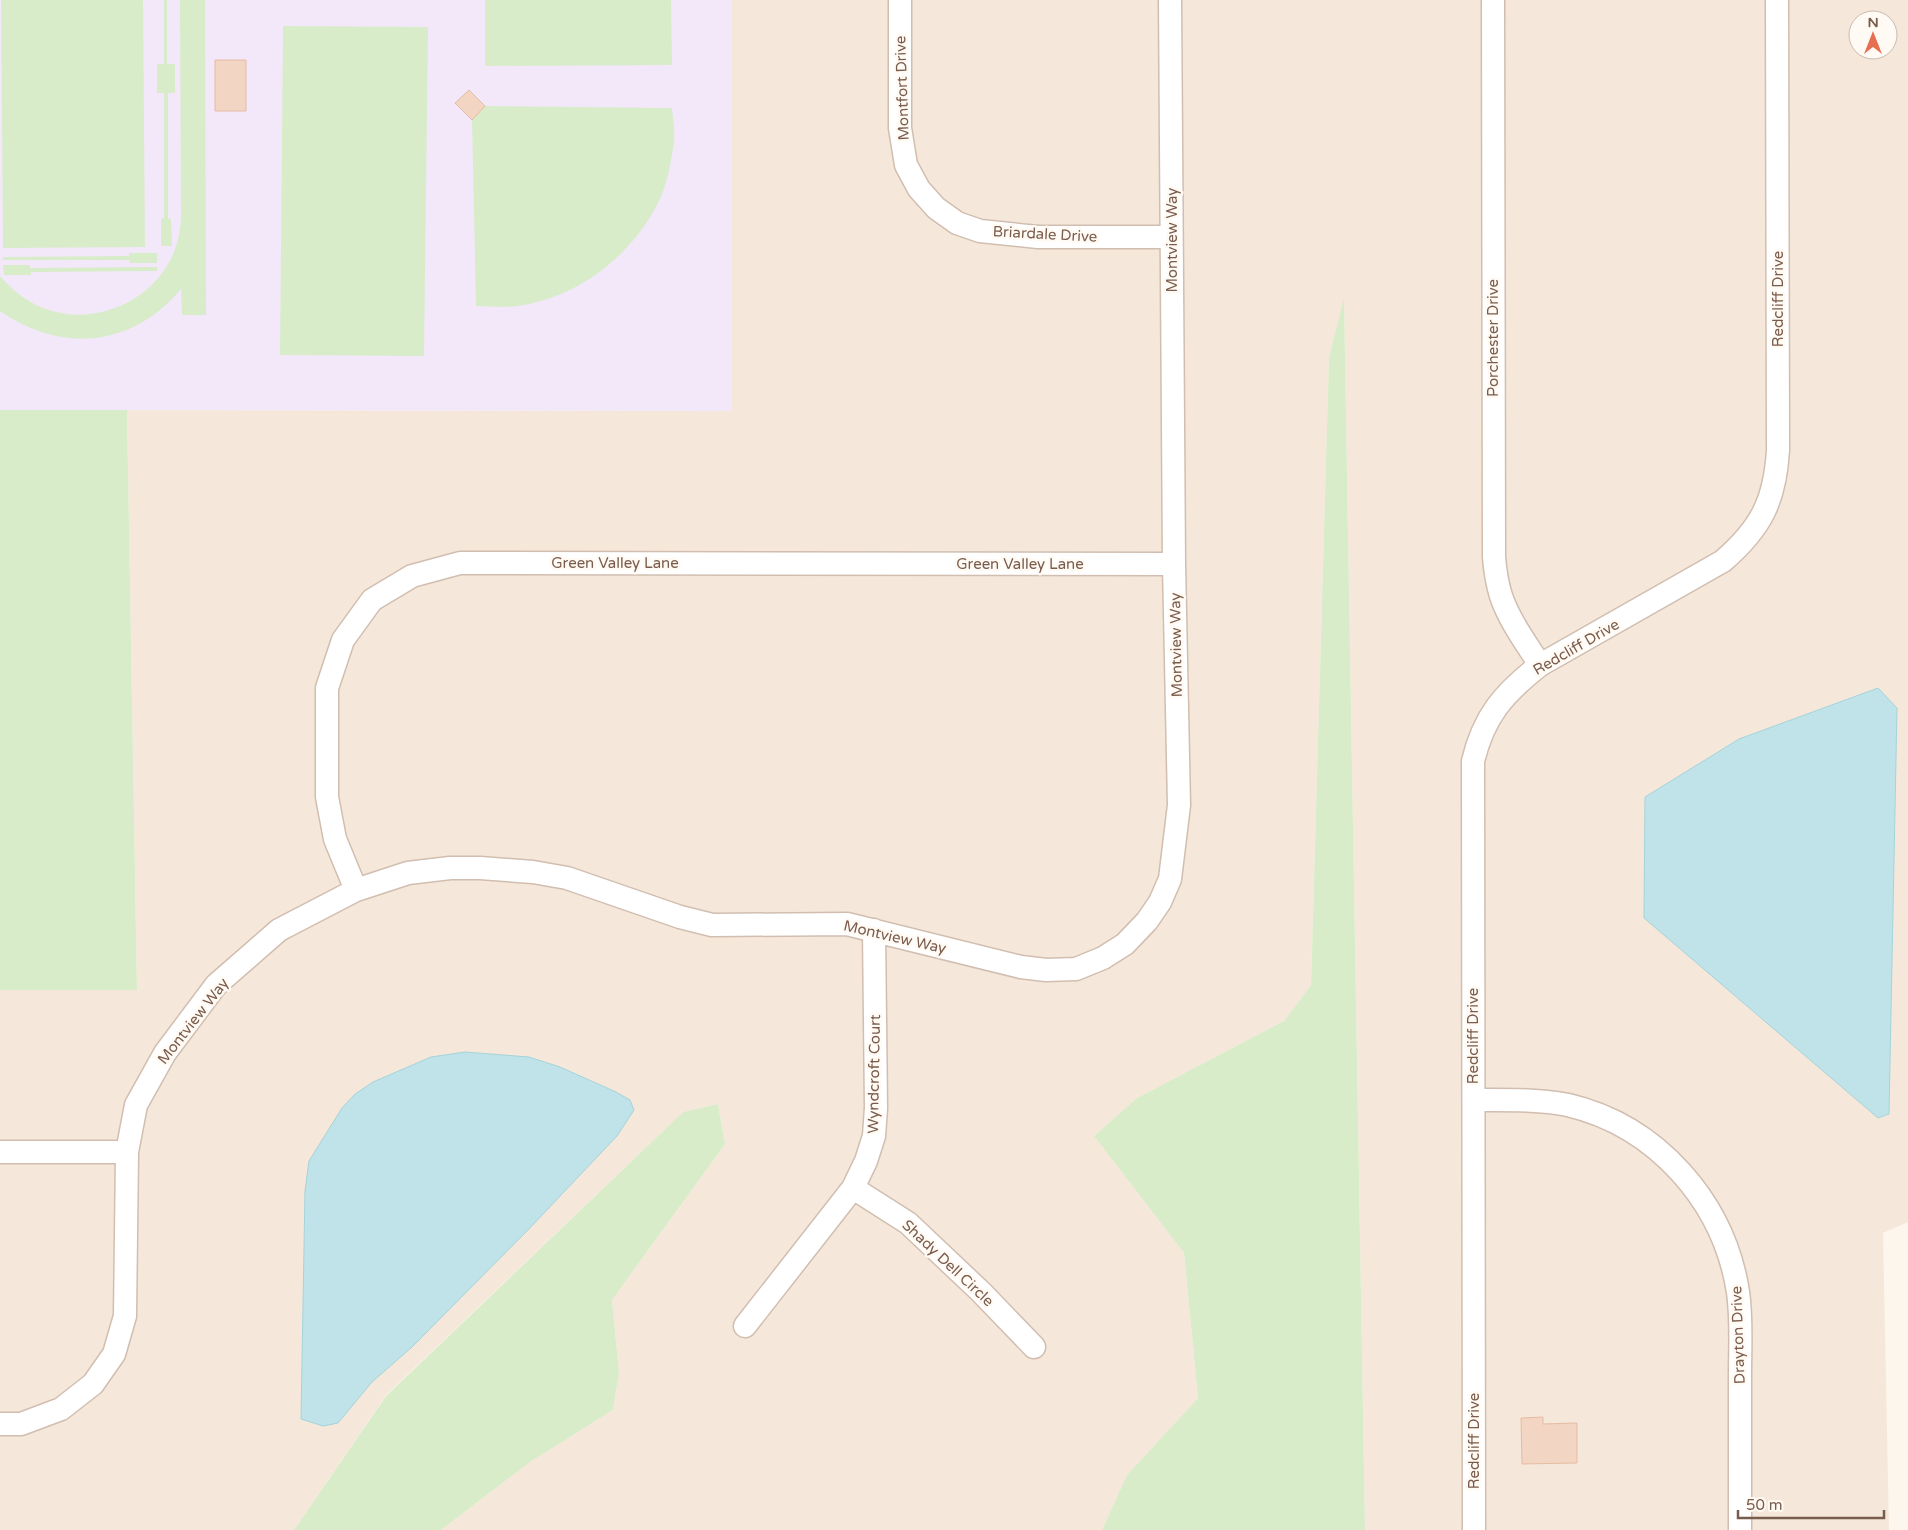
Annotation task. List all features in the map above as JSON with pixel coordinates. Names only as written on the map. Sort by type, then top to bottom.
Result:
[{"type":"street","name":"Montfort Drive","points":[[900,0],[900,128],[906,165],[928,200]]},
{"type":"street","name":"Montview Way","points":[[0,1424],[21,1424],[62,1409],[93,1384],[114,1354],[125,1316],[127,1152],[136,1105],[165,1053],[216,985],[279,930],[356,890],[408,873],[450,868],[533,872],[567,878],[680,917],[712,924],[847,924],[1021,967],[1046,970],[1076,969],[1103,958],[1125,944],[1147,921],[1160,902],[1170,879],[1179,806],[1174,564],[1170,0]]},
{"type":"street","name":"Porchester Drive","points":[[1492,0],[1494,557],[1496,577],[1501,596],[1510,616],[1540,665]]},
{"type":"street","name":"Redcliff Drive","points":[[1474,1530],[1473,762],[1483,730],[1493,710],[1518,682],[1540,665],[1723,561],[1746,540],[1768,504],[1775,478],[1778,444],[1777,0]]},
{"type":"street","name":"Briardale Drive","points":[[928,200],[957,223],[980,231],[1038,237],[1171,238]]},
{"type":"street","name":"Green Valley Lane","points":[[356,890],[335,840],[327,797],[327,688],[343,640],[372,600],[412,576],[460,563],[1174,564]]},
{"type":"street","name":"Wyndcroft Court","points":[[745,1326],[853,1188],[866,1161],[874,1136],[876,1108],[874,930]]},
{"type":"street","name":"Drayton Drive","points":[[1474,1100],[1546,1102],[1588,1111],[1644,1138],[1678,1168],[1701,1196],[1727,1248],[1738,1293],[1740,1530]]},
{"type":"street","points":[[0,1152],[127,1152]]},
{"type":"street","name":"Shady Dell Circle","points":[[853,1188],[908,1223],[981,1292],[1034,1347]]},
{"type":"shaded area","points":[[0,0],[732,0],[732,411],[0,410]]},
{"type":"shaded area","points":[[732,0],[1908,0],[1908,1222],[1883,1233],[1889,1530],[1365,1530],[1344,300],[1329,358],[1311,985],[1284,1021],[1137,1098],[1094,1136],[1184,1253],[1198,1398],[1127,1475],[1102,1530],[441,1530],[530,1462],[613,1410],[619,1372],[612,1300],[725,1144],[718,1104],[683,1112],[386,1395],[294,1530],[0,1530],[0,990],[137,990],[127,410],[732,411]]},
{"type":"green space","points":[[1,0],[143,0],[145,247],[3,248]]},
{"type":"green space","points":[[164,0],[167,0],[167,64],[175,64],[175,93],[168,93],[168,218],[171,219],[172,246],[161,246],[161,219],[164,218],[164,93],[157,93],[157,64],[164,64]]},
{"type":"green space","points":[[180,0],[205,0],[206,315],[182,315],[181,289],[162,308],[141,323],[119,333],[95,338],[71,338],[47,334],[23,325],[0,311],[0,276],[22,296],[49,310],[69,314],[89,314],[127,303],[144,292],[158,278],[169,262],[177,243],[181,217]]},
{"type":"green space","points":[[485,0],[671,0],[672,65],[485,66]]},
{"type":"green space","points":[[283,26],[428,27],[424,356],[280,355]]},
{"type":"green space","points":[[485,106],[672,108],[674,142],[668,174],[657,205],[632,242],[600,272],[581,284],[561,294],[513,307],[476,306],[472,120]]},
{"type":"green space","points":[[129,253],[157,253],[157,263],[130,263],[129,260],[3,260],[3,257],[129,256]]},
{"type":"green space","points":[[3,265],[30,265],[30,268],[157,267],[157,271],[31,272],[31,275],[4,275]]},
{"type":"green space","points":[[1344,298],[1365,1530],[1102,1530],[1127,1475],[1198,1398],[1184,1253],[1094,1136],[1137,1098],[1284,1021],[1311,985],[1329,357]]},
{"type":"green space","points":[[0,410],[127,410],[137,990],[0,990]]},
{"type":"green space","points":[[718,1104],[725,1144],[612,1300],[619,1372],[613,1410],[530,1462],[441,1530],[294,1530],[386,1396],[683,1112]]},
{"type":"water","points":[[1878,688],[1897,708],[1889,1114],[1878,1118],[1644,918],[1645,797],[1739,739]]},
{"type":"water","points":[[465,1052],[529,1057],[560,1067],[630,1100],[634,1110],[617,1136],[526,1232],[412,1347],[372,1382],[338,1423],[323,1426],[301,1419],[305,1191],[309,1161],[342,1108],[355,1094],[373,1082],[431,1057]]},
{"type":"building","points":[[215,60],[246,60],[246,111],[215,111]]},
{"type":"building","points":[[469,90],[485,106],[472,120],[455,103]]},
{"type":"building","points":[[1543,1417],[1543,1424],[1577,1423],[1577,1463],[1522,1464],[1521,1418]]}]
